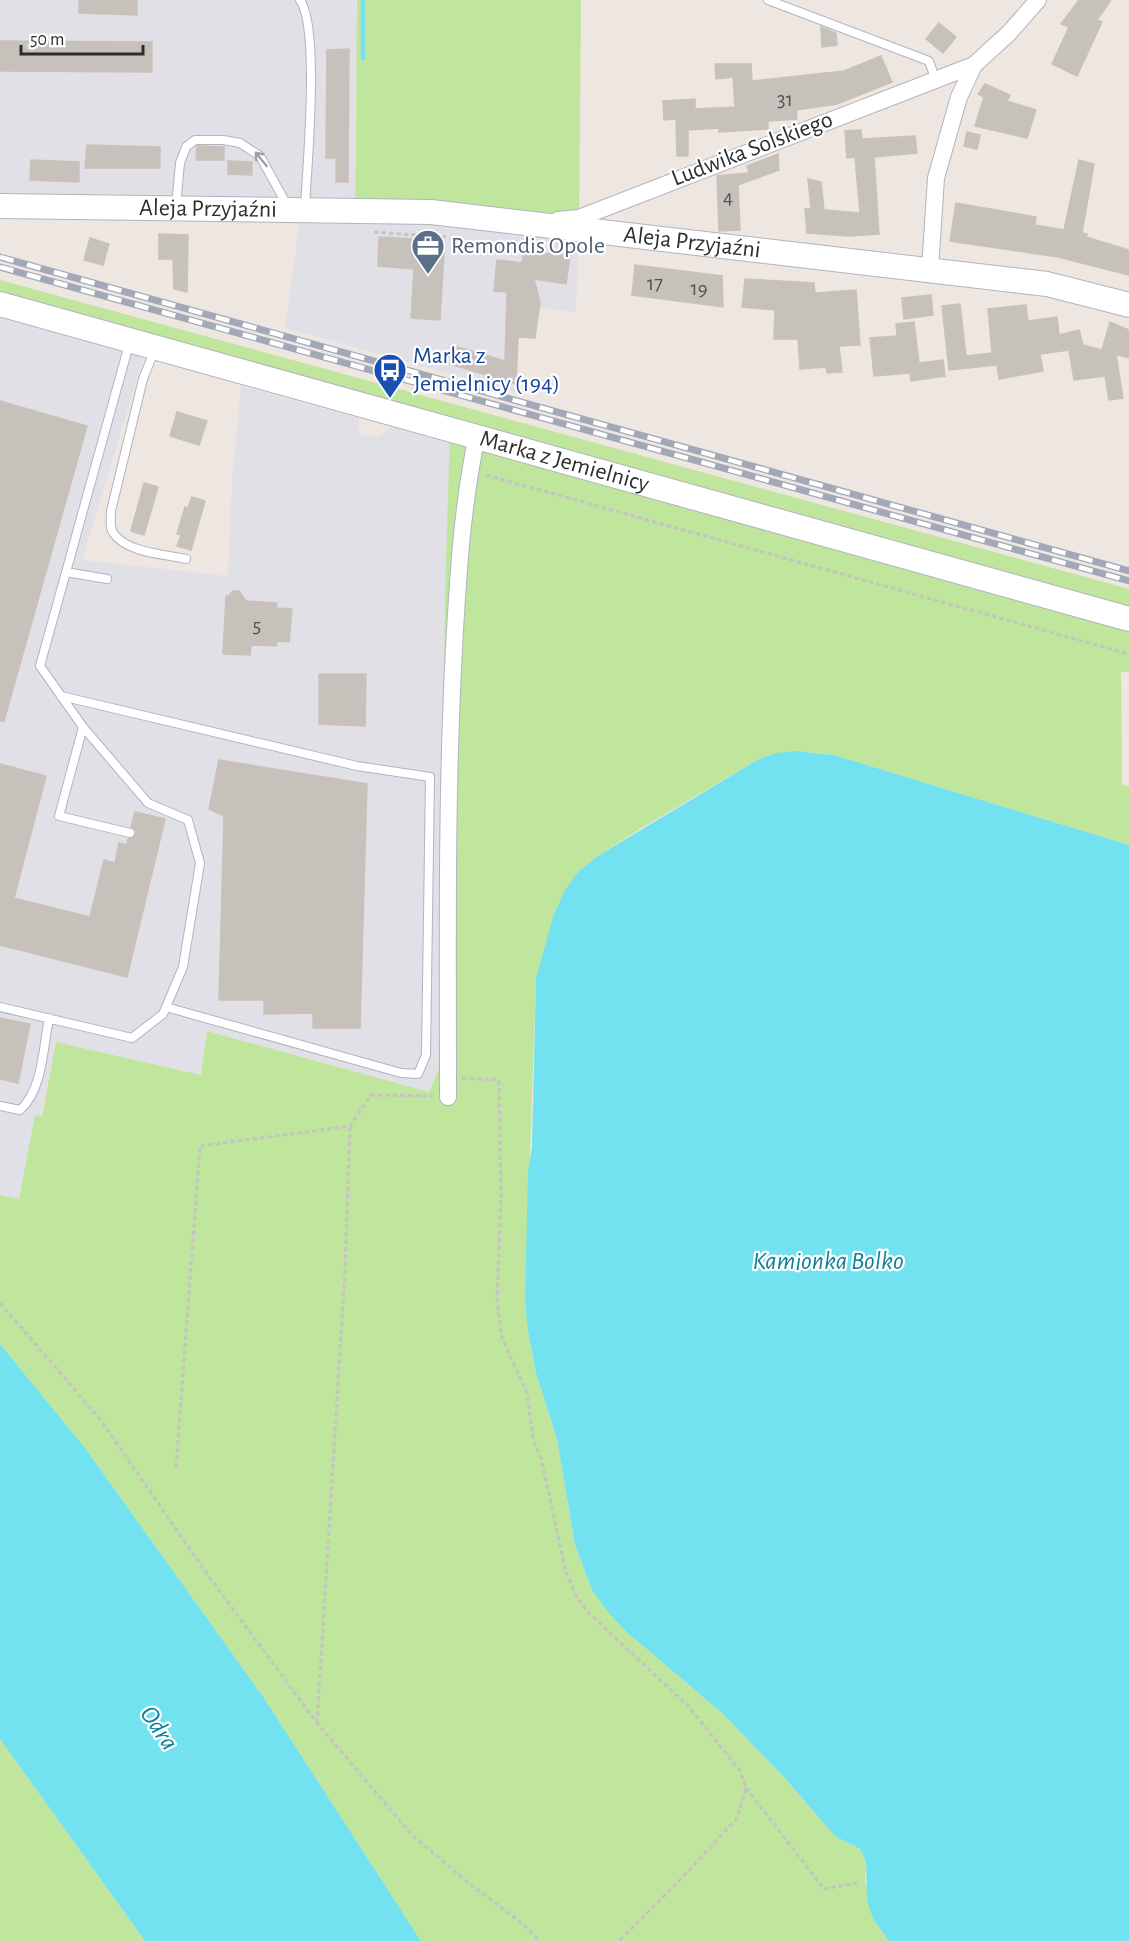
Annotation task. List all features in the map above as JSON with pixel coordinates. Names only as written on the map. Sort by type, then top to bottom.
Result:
[{"type":"main road","name":"Aleja Przyjaźni","points":[[0,206],[431,212],[1047,284],[1129,305]]},
{"type":"main road","name":"Marka z Jemielnicy","points":[[0,304],[1129,619]]},
{"type":"street","name":"Ludwika Solskiego","points":[[528,224],[579,218],[974,65],[1009,33],[1038,0]]},
{"type":"street","name":"Ludwika Solskiego","points":[[930,270],[936,178],[959,98],[974,65]]},
{"type":"street","points":[[448,1096],[451,717],[457,601],[470,470],[477,436]]},
{"type":"lane","points":[[298,210],[311,74],[307,19],[300,0]]},
{"type":"lane","points":[[768,0],[929,61],[936,81]]},
{"type":"lane","points":[[176,208],[180,163],[186,147],[195,140],[223,140],[240,142],[260,156],[298,210]]},
{"type":"lane","points":[[0,1007],[132,1038],[163,1014],[183,967],[200,863],[188,820],[148,803],[83,727],[40,666],[130,340]]},
{"type":"lane","points":[[156,348],[143,379],[111,511],[111,527],[120,540],[133,547],[186,559]]},
{"type":"lane","points":[[66,572],[106,579]]},
{"type":"lane","points":[[61,696],[357,766],[430,777],[426,1055],[418,1074],[401,1073],[166,1007]]},
{"type":"lane","points":[[83,727],[59,816],[129,833]]},
{"type":"lane","points":[[0,1106],[20,1110],[28,1103],[35,1086],[49,1018]]},
{"type":"path","points":[[470,470],[1129,654]]},
{"type":"path","points":[[448,1078],[499,1080],[501,1196],[497,1301],[502,1338],[527,1393],[533,1439],[541,1458],[566,1572],[577,1598],[589,1613],[689,1707],[740,1771],[746,1788],[824,1889],[857,1883]]},
{"type":"path","points":[[317,1723],[344,1283],[351,1126],[371,1095],[448,1096]]},
{"type":"path","points":[[176,1467],[200,1146],[351,1126]]},
{"type":"path","points":[[0,1303],[100,1419],[207,1574],[317,1723],[411,1834],[465,1880],[524,1925],[540,1941]]},
{"type":"path","points":[[619,1941],[680,1881],[737,1818],[746,1788]]},
{"type":"shaded area","points":[[0,0],[357,0],[354,167],[579,230],[576,312],[519,305],[515,392],[285,328],[301,211],[0,206]]},
{"type":"shaded area","points":[[0,304],[147,345],[82,560],[228,576],[232,482],[241,386],[359,418],[359,435],[380,437],[392,425],[450,444],[439,1069],[429,1092],[207,1031],[202,1075],[56,1042],[41,1116],[35,1116],[19,1200],[0,1195]]},
{"type":"green space","points":[[357,0],[581,0],[579,230],[355,211]]},
{"type":"green space","points":[[0,280],[1129,589],[1129,672],[1121,672],[1122,785],[1129,786],[1129,845],[834,755],[796,752],[769,756],[759,759],[638,830],[596,857],[577,873],[536,979],[525,1302],[536,1373],[557,1439],[575,1545],[592,1590],[629,1634],[722,1713],[783,1776],[835,1836],[860,1849],[866,1862],[865,1881],[873,1919],[889,1941],[421,1941],[264,1698],[85,1448],[0,1344],[0,1195],[19,1199],[35,1115],[42,1116],[56,1042],[201,1075],[207,1031],[429,1092],[439,1069],[445,595],[450,429],[0,304]]},
{"type":"green space","points":[[0,1739],[145,1941],[0,1941]]},
{"type":"water","name":"Kamionka Bolko","points":[[796,751],[834,755],[1129,845],[1129,1941],[889,1941],[873,1919],[867,1900],[866,1862],[860,1849],[835,1836],[783,1776],[722,1713],[629,1634],[608,1612],[592,1590],[575,1545],[557,1439],[536,1373],[525,1302],[536,979],[553,917],[564,892],[577,873],[596,857],[759,759],[777,753]]},
{"type":"water","name":"Odra","points":[[0,1344],[85,1448],[264,1698],[421,1941],[145,1941],[0,1739]]},
{"type":"building","points":[[79,0],[137,0],[137,15],[79,13]]},
{"type":"building","points":[[1079,0],[1111,0],[1097,20],[1102,22],[1077,76],[1052,64],[1069,27],[1061,24]]},
{"type":"building","points":[[939,23],[956,37],[943,53],[926,39]]},
{"type":"building","points":[[821,27],[836,33],[837,45],[822,47]]},
{"type":"building","points":[[0,41],[152,42],[152,72],[0,71]]},
{"type":"building","points":[[349,49],[348,182],[336,182],[336,158],[326,158],[327,50]]},
{"type":"building","points":[[881,56],[892,82],[837,104],[796,110],[797,119],[768,121],[768,129],[719,132],[719,128],[688,130],[688,156],[677,156],[676,119],[664,120],[663,101],[695,99],[695,109],[735,107],[733,77],[716,79],[715,64],[751,64],[752,81],[844,71]]},
{"type":"building","points":[[985,84],[1010,95],[1007,101],[1036,110],[1027,138],[975,126],[984,97],[978,94]]},
{"type":"building","points":[[861,130],[862,139],[915,136],[917,153],[874,157],[879,234],[849,236],[807,233],[805,209],[811,209],[808,179],[821,182],[824,210],[860,213],[855,157],[847,158],[845,131]]},
{"type":"building","points":[[967,132],[980,135],[977,149],[964,146]]},
{"type":"building","points":[[87,145],[160,147],[160,168],[85,168]]},
{"type":"building","points":[[197,146],[224,147],[224,160],[196,160]]},
{"type":"building","points":[[778,154],[779,170],[738,185],[740,230],[719,231],[717,176],[749,173],[747,166]]},
{"type":"building","points":[[31,160],[79,162],[79,182],[30,180]]},
{"type":"building","points":[[1079,160],[1094,164],[1082,233],[1087,234],[1086,237],[1129,250],[1129,275],[1058,257],[950,241],[956,203],[1036,217],[1035,225],[1064,230]]},
{"type":"building","points":[[228,161],[252,162],[252,175],[228,174]]},
{"type":"building","points":[[159,234],[188,235],[187,292],[174,289],[173,259],[159,259]]},
{"type":"building","name":"Remondis Opole","points":[[379,237],[433,240],[432,253],[444,253],[440,320],[411,318],[414,269],[378,266]]},
{"type":"building","points":[[90,238],[109,244],[103,265],[84,260]]},
{"type":"building","points":[[524,251],[570,256],[566,284],[534,279],[540,302],[535,338],[518,337],[516,384],[450,364],[451,345],[505,361],[507,292],[494,291],[497,260],[522,263]]},
{"type":"building","points":[[635,265],[722,276],[723,307],[632,295]]},
{"type":"building","points":[[745,279],[814,283],[815,293],[856,290],[860,345],[839,346],[842,372],[827,373],[826,367],[800,369],[798,339],[774,339],[775,310],[742,307]]},
{"type":"building","points":[[931,295],[933,315],[904,319],[902,298]]},
{"type":"building","points":[[960,304],[966,356],[992,353],[988,309],[1026,305],[1028,321],[1057,317],[1059,335],[1079,330],[1083,345],[1102,350],[1110,322],[1129,330],[1129,358],[1116,354],[1123,398],[1109,400],[1105,376],[1074,380],[1069,350],[1040,354],[1043,371],[999,379],[997,365],[949,370],[942,306]]},
{"type":"building","points":[[914,322],[919,363],[943,360],[945,376],[911,381],[910,373],[874,376],[870,338],[897,336],[896,324]]},
{"type":"building","points":[[0,401],[87,426],[4,721],[0,721]]},
{"type":"building","points":[[177,412],[207,421],[199,445],[170,436]]},
{"type":"building","points":[[144,483],[158,487],[144,535],[131,531]]},
{"type":"building","points":[[192,497],[205,501],[191,550],[177,546],[181,535],[177,534],[185,507],[188,508]]},
{"type":"building","points":[[233,591],[239,591],[246,601],[277,603],[276,608],[292,609],[289,642],[277,641],[276,646],[251,645],[250,655],[223,654],[226,596]]},
{"type":"building","points":[[319,674],[366,674],[365,726],[319,724]]},
{"type":"building","points":[[219,760],[367,784],[360,1028],[313,1028],[313,1013],[264,1014],[264,1000],[219,1000],[224,816],[209,809]]},
{"type":"building","points":[[0,764],[46,776],[14,898],[90,917],[104,860],[115,863],[119,843],[127,845],[128,839],[136,835],[136,831],[131,827],[135,812],[165,819],[127,977],[0,945]]},
{"type":"building","points":[[0,1018],[30,1024],[18,1083],[0,1079]]},
{"type":"waterway","points":[[363,0],[363,58]]},
{"type":"railway","points":[[0,257],[1129,571]]},
{"type":"railway","points":[[0,267],[1129,581]]},
{"type":"place","name":"Remondis Opole","points":[[428,275]]},
{"type":"place","name":"Marka z Jemielnicy (194)","points":[[390,399]]}]
